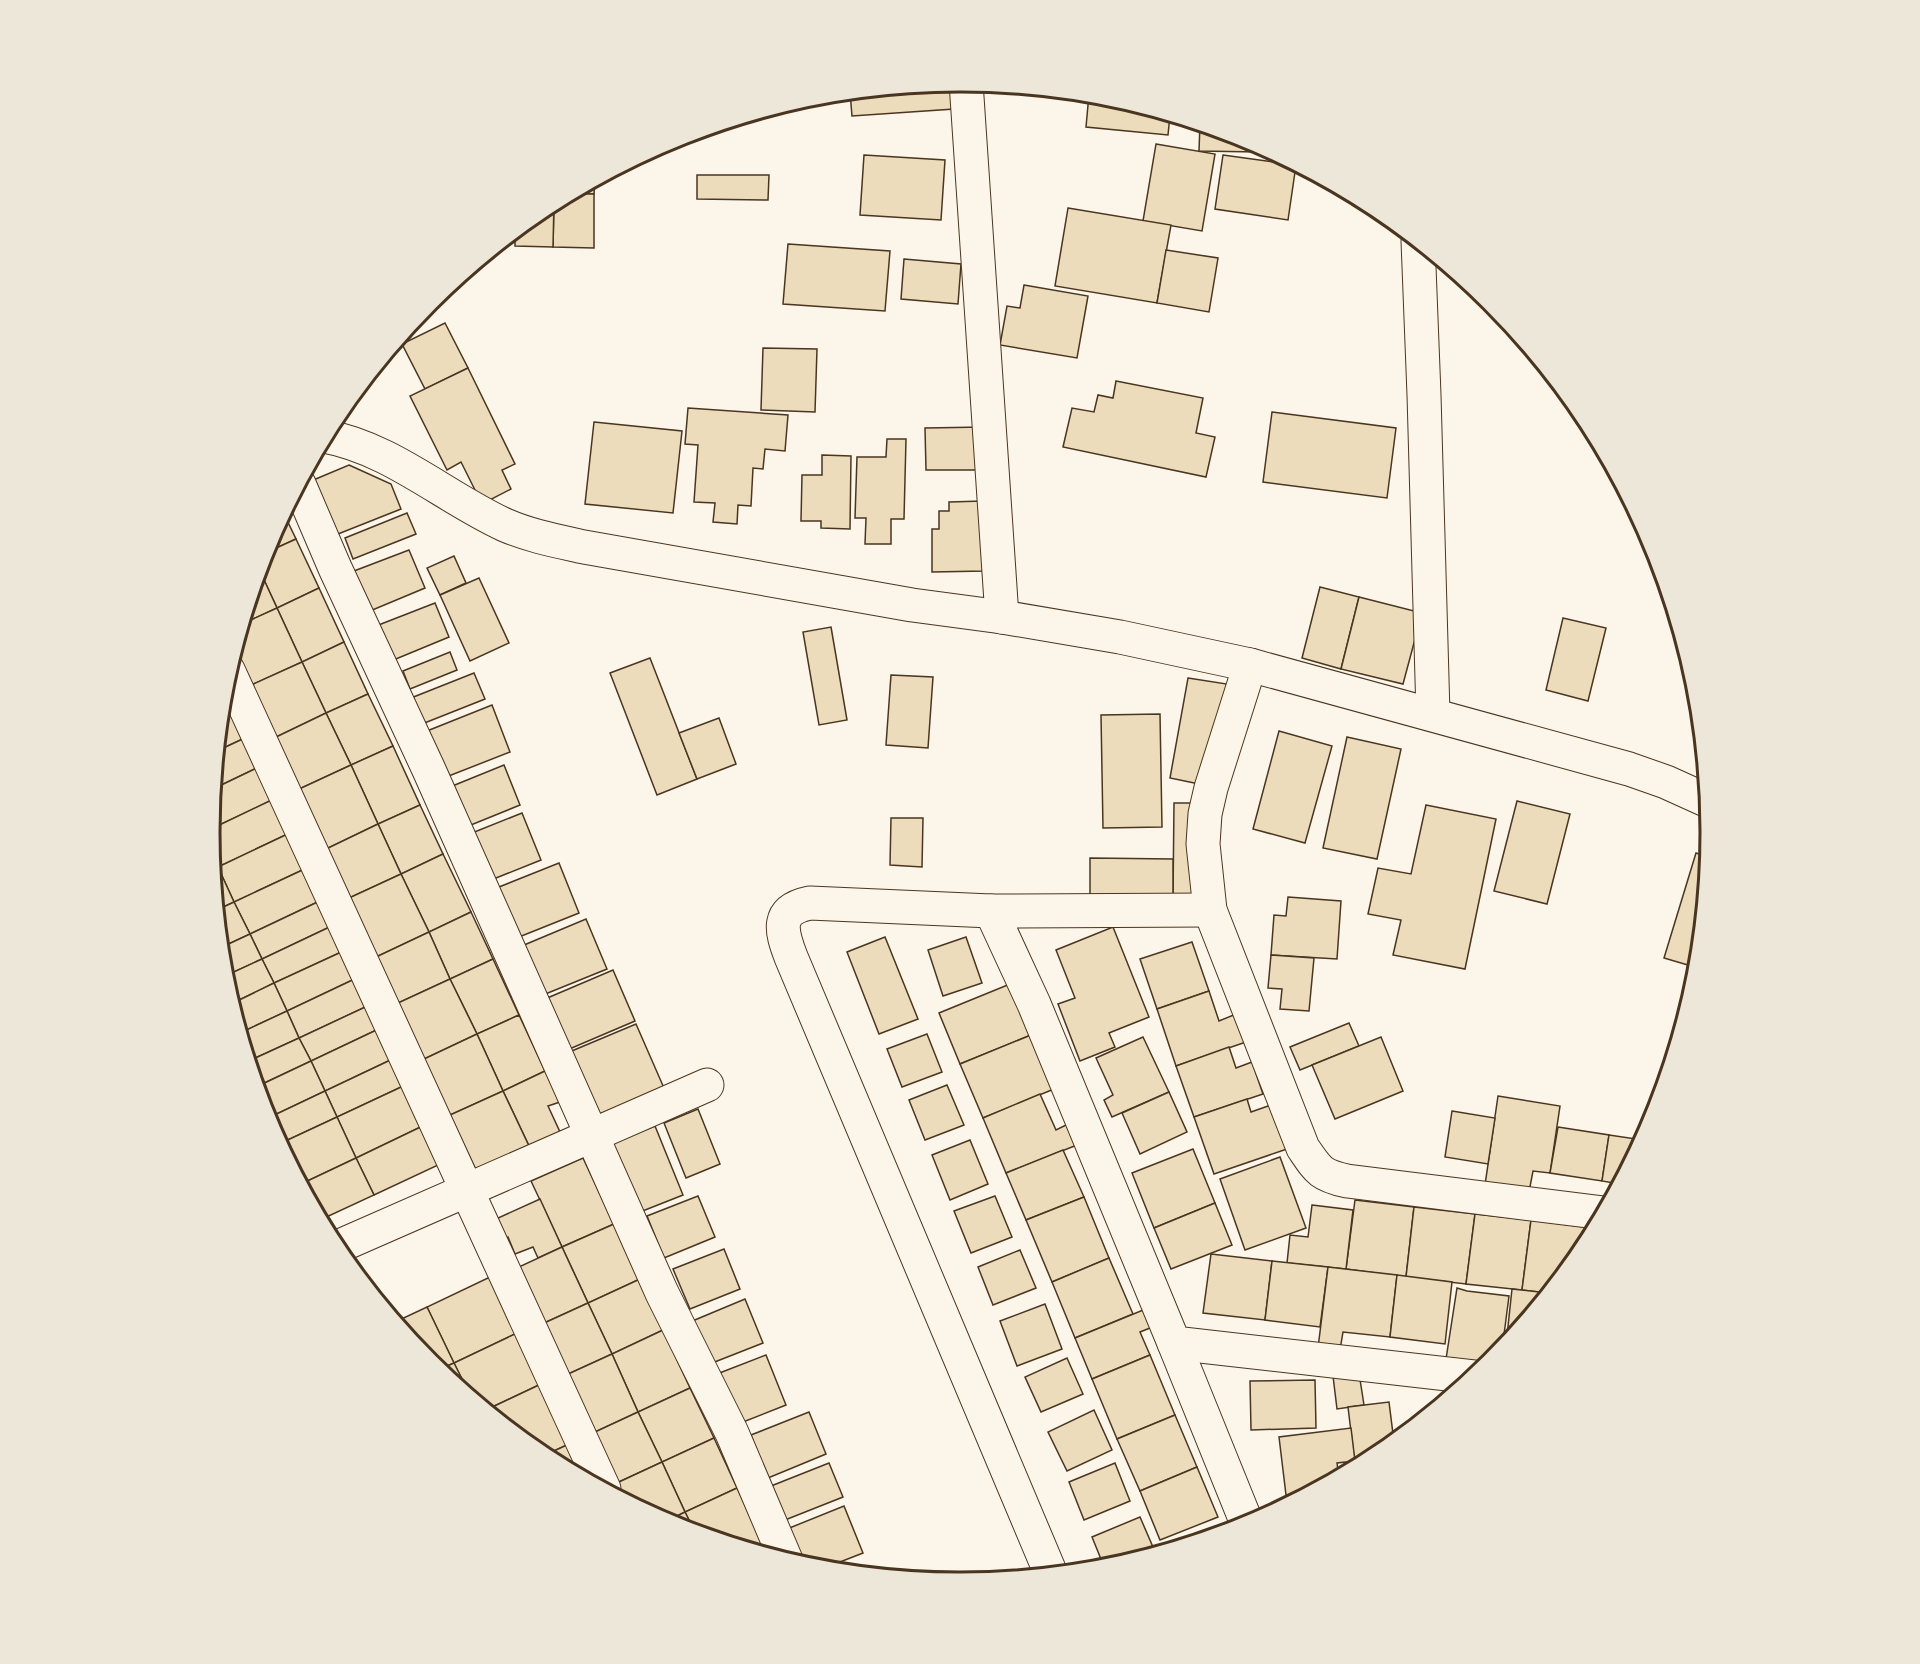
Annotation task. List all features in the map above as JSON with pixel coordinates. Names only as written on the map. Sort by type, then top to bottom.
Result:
[{"type":"street","points":[[967,92],[1002,616]]},
{"type":"street","points":[[1418,251],[1433,714]]},
{"type":"street","points":[[333,438],[358,445],[502,524],[536,537],[912,605],[1002,616],[1120,637],[1250,666],[1629,769],[1699,797]]},
{"type":"street","points":[[302,493],[429,770],[662,1293],[732,1433],[782,1550]]},
{"type":"street","points":[[1250,666],[1211,788],[1205,814],[1203,844],[1210,910],[1303,1148],[1321,1172],[1328,1177],[1594,1213]]},
{"type":"street","points":[[235,685],[599,1478]]},
{"type":"street","points":[[1048,1567],[791,957],[782,924],[797,906],[810,903],[991,911],[1210,910]]},
{"type":"street","points":[[991,911],[1034,1004],[1244,1516]]},
{"type":"street","points":[[345,1244],[707,1085]]},
{"type":"street","points":[[1174,1343],[1463,1376]]},
{"type":"building","points":[[953,92],[954,109],[852,116],[851,100],[912,93]]},
{"type":"building","points":[[1088,103],[1169,122],[1168,135],[1086,127]]},
{"type":"building","points":[[1200,132],[1252,152],[1199,151]]},
{"type":"building","points":[[1156,144],[1215,154],[1202,231],[1143,221]]},
{"type":"building","points":[[864,155],[945,160],[941,220],[860,215]]},
{"type":"building","points":[[1223,155],[1275,162],[1295,172],[1288,220],[1215,209]]},
{"type":"building","points":[[697,175],[769,175],[768,200],[697,199]]},
{"type":"building","points":[[594,189],[594,194],[585,194]]},
{"type":"building","points":[[585,194],[594,194],[594,248],[553,247],[554,213]]},
{"type":"building","points":[[1068,208],[1171,225],[1157,303],[1055,286]]},
{"type":"building","points":[[554,213],[553,247],[515,246],[515,241]]},
{"type":"building","points":[[788,244],[890,251],[885,311],[783,304]]},
{"type":"building","points":[[1166,250],[1218,258],[1209,312],[1157,303]]},
{"type":"building","points":[[904,259],[961,264],[958,304],[901,299]]},
{"type":"building","points":[[1024,285],[1088,296],[1077,358],[1000,345],[1007,306],[1020,308]]},
{"type":"building","points":[[445,323],[468,368],[425,389],[402,345]]},
{"type":"building","points":[[763,348],[817,349],[815,412],[761,410]]},
{"type":"building","points":[[468,368],[515,464],[502,470],[511,489],[482,504],[461,462],[447,470],[410,396]]},
{"type":"building","points":[[1116,381],[1203,398],[1196,433],[1215,437],[1206,477],[1063,447],[1072,408],[1094,412],[1098,395],[1113,398]]},
{"type":"building","points":[[688,408],[788,415],[785,451],[765,449],[763,469],[753,468],[751,506],[738,505],[737,524],[713,522],[715,503],[694,502],[698,445],[685,444]]},
{"type":"building","points":[[1272,412],[1396,428],[1387,498],[1263,482]]},
{"type":"building","points":[[594,422],[682,431],[673,513],[585,504]]},
{"type":"building","points":[[984,427],[985,470],[926,470],[925,428]]},
{"type":"building","points":[[887,439],[906,439],[904,519],[891,519],[891,544],[865,544],[866,518],[855,518],[857,457],[886,457]]},
{"type":"building","points":[[822,455],[851,456],[850,529],[821,528],[821,521],[801,521],[802,475],[822,475]]},
{"type":"building","points":[[349,465],[391,484],[401,509],[333,536],[311,481]]},
{"type":"building","points":[[983,501],[985,571],[932,572],[932,529],[939,529],[939,511],[949,511],[949,502]]},
{"type":"building","points":[[407,513],[416,534],[353,559],[345,538]]},
{"type":"building","points":[[288,522],[296,539],[277,548]]},
{"type":"building","points":[[296,539],[319,588],[277,608],[264,580],[277,548]]},
{"type":"building","points":[[409,550],[425,588],[370,611],[354,571]]},
{"type":"building","points":[[454,556],[466,583],[440,595],[427,568]]},
{"type":"building","points":[[479,578],[509,643],[470,661],[440,595]]},
{"type":"building","points":[[264,580],[277,608],[251,620]]},
{"type":"building","points":[[1320,587],[1359,597],[1341,669],[1302,658]]},
{"type":"building","points":[[319,588],[344,642],[302,662],[277,608]]},
{"type":"building","points":[[1359,597],[1422,613],[1403,684],[1341,669]]},
{"type":"building","points":[[435,603],[449,637],[391,661],[376,626]]},
{"type":"building","points":[[277,608],[302,662],[249,686],[239,666],[251,620]]},
{"type":"building","points":[[1563,618],[1606,628],[1588,701],[1546,690]]},
{"type":"building","points":[[831,627],[847,720],[819,725],[803,632]]},
{"type":"building","points":[[344,642],[368,694],[326,713],[302,662]]},
{"type":"building","points":[[450,652],[457,670],[410,689],[403,671]]},
{"type":"building","points":[[650,658],[697,779],[657,795],[610,673]]},
{"type":"building","points":[[302,662],[326,713],[274,738],[249,686]]},
{"type":"building","points":[[474,673],[485,699],[422,724],[411,698]]},
{"type":"building","points":[[891,675],[933,677],[928,748],[886,745]]},
{"type":"building","points":[[1188,678],[1227,684],[1209,786],[1170,778]]},
{"type":"building","points":[[368,694],[393,746],[351,765],[326,713]]},
{"type":"building","points":[[232,700],[249,736],[225,747]]},
{"type":"building","points":[[492,705],[510,752],[441,779],[422,733]]},
{"type":"building","points":[[326,713],[351,765],[297,790],[274,738]]},
{"type":"building","points":[[1160,714],[1162,827],[1103,828],[1101,715]]},
{"type":"building","points":[[719,718],[736,764],[697,779],[679,733]]},
{"type":"building","points":[[1279,731],[1332,746],[1305,843],[1253,829]]},
{"type":"building","points":[[249,736],[263,765],[221,785],[225,747]]},
{"type":"building","points":[[1347,737],[1401,749],[1377,859],[1323,848]]},
{"type":"building","points":[[393,746],[420,805],[378,824],[351,765]]},
{"type":"building","points":[[263,765],[278,797],[219,825],[221,785]]},
{"type":"building","points":[[351,765],[378,824],[326,849],[297,790]]},
{"type":"building","points":[[504,765],[520,805],[461,829],[445,789]]},
{"type":"building","points":[[278,797],[294,831],[220,866],[219,825]]},
{"type":"building","points":[[1517,801],[1570,814],[1547,904],[1494,891]]},
{"type":"building","points":[[1174,803],[1196,803],[1196,897],[1173,897]]},
{"type":"building","points":[[420,805],[443,854],[401,874],[378,824]]},
{"type":"building","points":[[1426,805],[1496,819],[1465,969],[1393,955],[1401,920],[1368,914],[1378,868],[1411,874]]},
{"type":"building","points":[[522,813],[541,860],[486,882],[467,835]]},
{"type":"building","points":[[891,818],[923,818],[922,867],[890,865]]},
{"type":"building","points":[[378,824],[401,874],[349,898],[326,849]]},
{"type":"building","points":[[294,831],[311,866],[234,902],[221,873],[220,866]]},
{"type":"building","points":[[1696,853],[1700,854],[1694,929],[1688,965],[1664,958]]},
{"type":"building","points":[[443,854],[471,912],[429,932],[401,874]]},
{"type":"building","points":[[1090,858],[1173,859],[1173,897],[1090,896]]},
{"type":"building","points":[[559,863],[579,913],[514,939],[494,889]]},
{"type":"building","points":[[311,866],[326,898],[250,934],[234,902]]},
{"type":"building","points":[[221,873],[234,902],[224,907]]},
{"type":"building","points":[[401,874],[429,932],[376,957],[349,898]]},
{"type":"building","points":[[1288,897],[1341,901],[1337,959],[1271,955],[1274,915],[1286,916]]},
{"type":"building","points":[[326,898],[338,923],[262,959],[250,934]]},
{"type":"building","points":[[234,902],[250,934],[229,944],[224,907]]},
{"type":"building","points":[[471,912],[493,959],[450,979],[429,932]]},
{"type":"building","points":[[586,919],[607,969],[538,997],[517,948]]},
{"type":"building","points":[[338,923],[350,948],[274,983],[262,959]]},
{"type":"building","points":[[1113,927],[1149,1017],[1109,1033],[1115,1047],[1080,1061],[1058,1004],[1075,998],[1056,950]]},
{"type":"building","points":[[429,932],[450,979],[398,1003],[376,957]]},
{"type":"building","points":[[250,934],[262,959],[233,972],[229,944]]},
{"type":"building","points":[[885,937],[918,1019],[879,1034],[847,952]]},
{"type":"building","points":[[966,937],[982,983],[943,996],[928,950]]},
{"type":"building","points":[[1192,942],[1209,991],[1157,1009],[1140,959]]},
{"type":"building","points":[[350,948],[363,975],[287,1011],[274,983]]},
{"type":"building","points":[[1271,955],[1314,958],[1309,1011],[1280,1009],[1282,989],[1268,988]]},
{"type":"building","points":[[262,959],[274,983],[239,1000],[233,972]]},
{"type":"building","points":[[493,959],[519,1015],[477,1034],[450,979]]},
{"type":"building","points":[[613,970],[635,1021],[560,1053],[538,1002]]},
{"type":"building","points":[[363,975],[376,1002],[299,1038],[287,1011]]},
{"type":"building","points":[[450,979],[477,1034],[424,1059],[398,1003]]},
{"type":"building","points":[[274,983],[287,1011],[247,1030],[239,1000]]},
{"type":"building","points":[[1010,984],[1031,1035],[960,1064],[939,1013]]},
{"type":"building","points":[[1209,991],[1219,1021],[1236,1014],[1246,1042],[1176,1066],[1157,1009]]},
{"type":"building","points":[[376,1002],[387,1025],[311,1061],[299,1038]]},
{"type":"building","points":[[287,1011],[299,1038],[255,1058],[247,1030]]},
{"type":"building","points":[[519,1015],[545,1071],[503,1091],[477,1034]]},
{"type":"building","points":[[1349,1023],[1359,1046],[1300,1070],[1290,1047]]},
{"type":"building","points":[[636,1024],[664,1088],[594,1117],[567,1053]]},
{"type":"building","points":[[387,1025],[401,1055],[325,1091],[311,1061]]},
{"type":"building","points":[[477,1034],[503,1091],[450,1115],[424,1059]]},
{"type":"building","points":[[927,1034],[942,1072],[902,1087],[887,1049]]},
{"type":"building","points":[[1031,1035],[1054,1089],[983,1118],[960,1064]]},
{"type":"building","points":[[1143,1037],[1169,1092],[1112,1117],[1104,1100],[1113,1095],[1096,1058]]},
{"type":"building","points":[[1381,1037],[1403,1091],[1335,1119],[1312,1065]]},
{"type":"building","points":[[299,1038],[311,1061],[264,1083],[255,1058]]},
{"type":"building","points":[[1229,1047],[1236,1068],[1252,1062],[1263,1094],[1194,1117],[1176,1066]]},
{"type":"building","points":[[401,1055],[414,1081],[337,1117],[325,1091]]},
{"type":"building","points":[[311,1061],[325,1091],[276,1114],[264,1083]]},
{"type":"building","points":[[545,1071],[560,1102],[548,1106],[560,1132],[529,1146],[503,1091]]},
{"type":"building","points":[[414,1081],[433,1121],[356,1158],[337,1117]]},
{"type":"building","points":[[947,1085],[964,1125],[925,1140],[909,1100]]},
{"type":"building","points":[[325,1091],[337,1117],[287,1140],[276,1114]]},
{"type":"building","points":[[503,1091],[529,1146],[476,1170],[450,1115]]},
{"type":"building","points":[[1169,1092],[1187,1132],[1140,1154],[1122,1113]]},
{"type":"building","points":[[1040,1094],[1056,1130],[1068,1124],[1077,1145],[1006,1173],[983,1118]]},
{"type":"building","points":[[1498,1096],[1560,1106],[1550,1173],[1533,1171],[1529,1192],[1485,1185]]},
{"type":"building","points":[[1247,1099],[1251,1112],[1271,1105],[1287,1149],[1214,1174],[1194,1117]]},
{"type":"building","points":[[698,1109],[720,1164],[686,1178],[664,1123]]},
{"type":"building","points":[[1452,1111],[1495,1118],[1488,1164],[1445,1157]]},
{"type":"building","points":[[337,1117],[356,1158],[307,1181],[287,1140]]},
{"type":"building","points":[[433,1121],[451,1159],[374,1195],[356,1158]]},
{"type":"building","points":[[655,1126],[683,1195],[635,1214],[607,1145]]},
{"type":"building","points":[[1558,1127],[1609,1135],[1602,1181],[1550,1173]]},
{"type":"building","points":[[1609,1135],[1634,1139],[1612,1183],[1602,1181]]},
{"type":"building","points":[[970,1140],[988,1184],[950,1200],[932,1155]]},
{"type":"building","points":[[1193,1149],[1215,1203],[1154,1228],[1132,1173]]},
{"type":"building","points":[[1063,1150],[1084,1197],[1026,1220],[1006,1173]]},
{"type":"building","points":[[1280,1157],[1306,1228],[1245,1250],[1220,1179]]},
{"type":"building","points":[[356,1158],[374,1195],[328,1216],[307,1181]]},
{"type":"building","points":[[583,1158],[614,1224],[562,1247],[531,1181]]},
{"type":"building","points":[[698,1196],[715,1237],[664,1258],[647,1216]]},
{"type":"building","points":[[995,1196],[1012,1237],[971,1253],[954,1211]]},
{"type":"building","points":[[1084,1197],[1109,1258],[1052,1282],[1026,1220]]},
{"type":"building","points":[[540,1199],[562,1247],[538,1258],[533,1247],[515,1254],[508,1237],[496,1243],[487,1223]]},
{"type":"building","points":[[1355,1200],[1414,1207],[1406,1277],[1346,1269]]},
{"type":"building","points":[[1215,1203],[1232,1245],[1171,1269],[1154,1228]]},
{"type":"building","points":[[1312,1205],[1353,1210],[1346,1269],[1287,1263],[1290,1235],[1308,1237]]},
{"type":"building","points":[[1414,1207],[1475,1214],[1466,1284],[1406,1277]]},
{"type":"building","points":[[1475,1214],[1531,1220],[1522,1290],[1466,1284]]},
{"type":"building","points":[[1531,1220],[1586,1227],[1540,1292],[1522,1290]]},
{"type":"building","points":[[614,1224],[640,1279],[588,1303],[562,1247]]},
{"type":"building","points":[[562,1247],[588,1303],[531,1329],[506,1273]]},
{"type":"building","points":[[724,1249],[740,1289],[690,1309],[673,1269]]},
{"type":"building","points":[[1020,1250],[1036,1288],[993,1305],[978,1267]]},
{"type":"building","points":[[1211,1254],[1272,1261],[1265,1320],[1203,1313]]},
{"type":"building","points":[[1109,1258],[1133,1314],[1075,1338],[1052,1282]]},
{"type":"building","points":[[1272,1261],[1328,1267],[1320,1327],[1265,1320]]},
{"type":"building","points":[[1328,1267],[1397,1275],[1390,1337],[1343,1332],[1340,1350],[1318,1348]]},
{"type":"building","points":[[1397,1275],[1452,1282],[1445,1344],[1390,1337]]},
{"type":"building","points":[[490,1277],[517,1333],[454,1363],[427,1307]]},
{"type":"building","points":[[640,1279],[663,1330],[612,1354],[588,1303]]},
{"type":"building","points":[[1457,1288],[1509,1296],[1504,1334],[1484,1356],[1476,1363],[1446,1359]]},
{"type":"building","points":[[1512,1289],[1540,1292],[1517,1320],[1508,1330]]},
{"type":"building","points":[[745,1299],[763,1343],[707,1365],[690,1322]]},
{"type":"building","points":[[588,1303],[612,1354],[555,1380],[531,1329]]},
{"type":"building","points":[[1045,1304],[1062,1349],[1017,1366],[1000,1321]]},
{"type":"building","points":[[427,1307],[454,1363],[447,1366],[402,1319]]},
{"type":"building","points":[[1148,1308],[1155,1326],[1140,1332],[1150,1355],[1092,1379],[1075,1338]]},
{"type":"building","points":[[663,1330],[690,1388],[638,1412],[612,1354]]},
{"type":"building","points":[[517,1333],[541,1384],[494,1406],[463,1381],[454,1363]]},
{"type":"building","points":[[612,1354],[638,1412],[582,1438],[555,1380]]},
{"type":"building","points":[[766,1355],[786,1405],[738,1424],[717,1374]]},
{"type":"building","points":[[1150,1355],[1175,1415],[1117,1439],[1092,1379]]},
{"type":"building","points":[[1067,1358],[1083,1394],[1041,1412],[1025,1377]]},
{"type":"building","points":[[454,1363],[463,1381],[447,1366]]},
{"type":"building","points":[[1359,1373],[1364,1405],[1337,1409],[1333,1376]]},
{"type":"building","points":[[1315,1380],[1316,1428],[1251,1430],[1250,1381]]},
{"type":"building","points":[[541,1384],[569,1444],[554,1451],[494,1406]]},
{"type":"building","points":[[690,1388],[714,1438],[662,1462],[638,1412]]},
{"type":"building","points":[[1389,1402],[1393,1432],[1354,1458],[1348,1407]]},
{"type":"building","points":[[1094,1410],[1112,1450],[1067,1471],[1048,1432]]},
{"type":"building","points":[[638,1412],[662,1462],[612,1485],[602,1480],[582,1438]]},
{"type":"building","points":[[809,1412],[826,1454],[768,1478],[751,1435]]},
{"type":"building","points":[[1175,1415],[1197,1467],[1140,1491],[1117,1439]]},
{"type":"building","points":[[1351,1428],[1355,1458],[1348,1462],[1337,1463],[1338,1468],[1286,1495],[1279,1437]]},
{"type":"building","points":[[714,1438],[737,1488],[685,1512],[662,1462]]},
{"type":"building","points":[[569,1444],[581,1467],[554,1451]]},
{"type":"building","points":[[662,1462],[685,1512],[677,1516],[612,1485]]},
{"type":"building","points":[[829,1463],[843,1497],[780,1522],[766,1488]]},
{"type":"building","points":[[1115,1463],[1130,1501],[1084,1520],[1069,1482]]},
{"type":"building","points":[[1197,1467],[1218,1517],[1160,1540],[1140,1491]]},
{"type":"building","points":[[737,1488],[763,1546],[689,1521],[685,1512]]},
{"type":"building","points":[[844,1506],[863,1553],[840,1562],[797,1554],[787,1529]]},
{"type":"building","points":[[685,1512],[689,1521],[677,1516]]},
{"type":"building","points":[[1140,1517],[1153,1547],[1101,1559],[1092,1537]]}]
